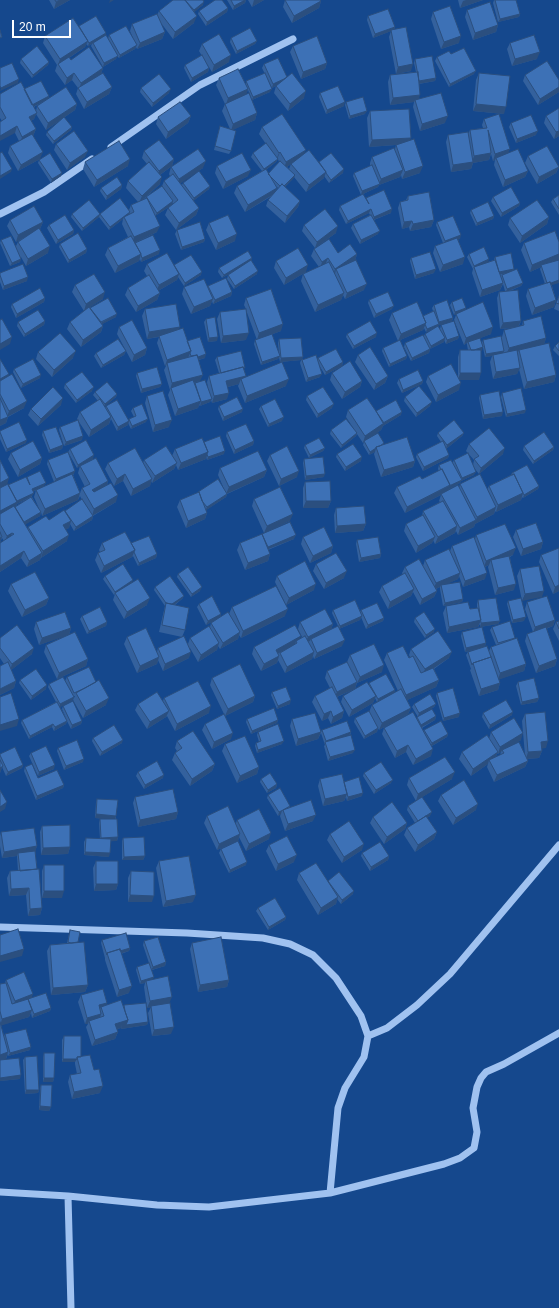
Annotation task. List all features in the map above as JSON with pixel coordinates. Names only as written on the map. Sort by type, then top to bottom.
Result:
[{"type":"street","points":[[103,152],[200,86],[293,39]]},
{"type":"street","points":[[0,214],[44,192],[96,156]]},
{"type":"street","points":[[368,1036],[387,1028],[417,1005],[450,974],[559,845]]},
{"type":"street","points":[[0,927],[187,933],[264,938],[290,944],[313,955],[336,978],[361,1016],[368,1036],[364,1057],[344,1088],[338,1108],[330,1193]]},
{"type":"street","points":[[0,1192],[68,1196],[157,1205],[208,1207],[330,1193],[444,1164],[460,1158],[474,1148],[477,1132],[473,1108],[477,1087],[481,1078],[486,1072],[504,1064],[559,1033]]},
{"type":"street","points":[[68,1196],[71,1308]]},
{"type":"building","points":[[173,0],[185,0],[197,16],[175,32],[159,11]]},
{"type":"building","points":[[185,0],[203,0],[204,2],[194,10]]},
{"type":"building","points":[[215,0],[222,0],[228,8],[207,22],[199,11]]},
{"type":"building","points":[[231,0],[245,0],[234,6]]},
{"type":"building","points":[[285,0],[320,0],[321,1],[294,16]]},
{"type":"building","points":[[495,0],[516,0],[520,14],[500,19]]},
{"type":"building","points":[[490,2],[498,25],[475,33],[467,10]]},
{"type":"building","points":[[450,6],[461,36],[444,42],[433,12]]},
{"type":"building","points":[[388,9],[395,27],[375,34],[368,16]]},
{"type":"building","points":[[157,14],[165,32],[140,43],[132,24]]},
{"type":"building","points":[[96,16],[106,33],[89,43],[79,26]]},
{"type":"building","points":[[73,18],[88,41],[60,59],[45,36]]},
{"type":"building","points":[[126,26],[137,45],[120,55],[109,35]]},
{"type":"building","points":[[406,27],[413,64],[398,67],[391,30]]},
{"type":"building","points":[[250,28],[257,41],[237,51],[231,38]]},
{"type":"building","points":[[219,34],[231,55],[214,65],[202,44]]},
{"type":"building","points":[[106,35],[118,56],[104,63],[93,43]]},
{"type":"building","points":[[534,35],[540,52],[515,59],[510,43]]},
{"type":"building","points":[[317,36],[327,63],[303,72],[293,46]]},
{"type":"building","points":[[37,46],[49,62],[33,75],[21,59]]},
{"type":"building","points":[[89,47],[103,68],[81,83],[74,73],[67,78],[58,64],[69,57],[71,60]]},
{"type":"building","points":[[464,48],[476,71],[450,84],[437,57],[449,51],[451,54]]},
{"type":"building","points":[[202,55],[209,68],[192,78],[185,65]]},
{"type":"building","points":[[432,56],[436,78],[419,81],[415,59]]},
{"type":"building","points":[[278,58],[287,77],[273,84],[264,64]]},
{"type":"building","points":[[547,61],[559,80],[559,87],[540,99],[525,75]]},
{"type":"building","points":[[12,63],[19,79],[1,88],[0,68]]},
{"type":"building","points":[[238,69],[248,89],[228,98],[219,78]]},
{"type":"building","points":[[418,72],[420,95],[393,98],[390,75]]},
{"type":"building","points":[[103,73],[112,87],[87,102],[78,88]]},
{"type":"building","points":[[265,73],[272,89],[253,97],[246,81]]},
{"type":"building","points":[[292,73],[306,91],[290,104],[276,86]]},
{"type":"building","points":[[479,73],[510,76],[506,107],[476,104]]},
{"type":"building","points":[[159,74],[171,89],[153,103],[141,88]]},
{"type":"building","points":[[41,81],[49,96],[32,105],[24,89]]},
{"type":"building","points":[[21,82],[37,113],[29,117],[36,129],[22,137],[17,126],[0,136],[0,122],[6,118],[0,107],[0,94]]},
{"type":"building","points":[[338,86],[345,102],[327,110],[320,93]]},
{"type":"building","points":[[66,87],[77,104],[48,123],[37,106]]},
{"type":"building","points":[[249,93],[257,113],[233,124],[225,104]]},
{"type":"building","points":[[441,93],[448,116],[422,124],[415,100]]},
{"type":"building","points":[[363,97],[367,111],[350,116],[346,102]]},
{"type":"building","points":[[180,102],[191,116],[168,132],[158,117]]},
{"type":"building","points":[[559,108],[559,131],[556,132],[546,116]]},
{"type":"building","points":[[409,109],[411,138],[372,140],[370,111]]},
{"type":"building","points":[[282,114],[306,150],[286,162],[262,127]]},
{"type":"building","points":[[499,114],[510,149],[495,154],[488,130],[491,153],[474,156],[470,130],[487,128],[484,119]]},
{"type":"building","points":[[531,115],[538,131],[517,139],[511,123]]},
{"type":"building","points":[[64,117],[72,127],[54,141],[47,132]]},
{"type":"building","points":[[220,126],[236,131],[231,151],[215,146]]},
{"type":"building","points":[[74,131],[88,151],[70,163],[56,144]]},
{"type":"building","points":[[468,132],[473,162],[453,165],[448,135]]},
{"type":"building","points":[[32,134],[43,152],[21,165],[10,146]]},
{"type":"building","points":[[414,139],[423,166],[405,172],[396,145]]},
{"type":"building","points":[[159,140],[174,159],[159,171],[144,151]]},
{"type":"building","points":[[119,141],[130,159],[97,180],[85,162]]},
{"type":"building","points":[[266,143],[278,159],[264,169],[253,153]]},
{"type":"building","points":[[547,146],[559,167],[539,177],[528,156]]},
{"type":"building","points":[[394,148],[403,170],[381,179],[372,157]]},
{"type":"building","points":[[198,149],[206,161],[179,179],[171,167]]},
{"type":"building","points":[[518,149],[528,171],[505,180],[496,158]]},
{"type":"building","points":[[309,150],[326,172],[309,185],[291,164]]},
{"type":"building","points":[[2,152],[12,169],[0,176],[0,153]]},
{"type":"building","points":[[50,153],[62,173],[52,179],[39,160]]},
{"type":"building","points":[[242,153],[251,170],[226,182],[217,166]]},
{"type":"building","points":[[331,153],[344,169],[331,180],[319,162]]},
{"type":"building","points":[[280,161],[295,175],[284,186],[282,184],[280,186],[268,174]]},
{"type":"building","points":[[149,162],[162,177],[142,196],[128,181]]},
{"type":"building","points":[[372,165],[380,184],[362,191],[354,173]]},
{"type":"building","points":[[266,169],[277,188],[248,205],[237,186]]},
{"type":"building","points":[[199,171],[210,186],[194,198],[183,183]]},
{"type":"building","points":[[173,174],[199,208],[179,223],[168,208],[178,200],[164,181]]},
{"type":"building","points":[[117,177],[122,185],[107,196],[101,188]]},
{"type":"building","points":[[282,184],[300,201],[287,216],[268,200]]},
{"type":"building","points":[[162,186],[173,201],[157,213],[146,197]]},
{"type":"building","points":[[511,187],[520,203],[502,213],[493,197]]},
{"type":"building","points":[[384,190],[392,209],[374,217],[371,209],[348,221],[340,206],[363,194],[369,204],[366,198]]},
{"type":"building","points":[[429,192],[434,220],[413,224],[412,221],[404,222],[400,202],[408,200],[408,196]]},
{"type":"building","points":[[559,195],[559,209],[553,199]]},
{"type":"building","points":[[120,198],[130,212],[110,227],[100,214]]},
{"type":"building","points":[[147,198],[160,226],[134,237],[124,217],[134,212],[131,205]]},
{"type":"building","points":[[89,200],[100,214],[83,228],[72,214]]},
{"type":"building","points":[[537,200],[549,217],[522,236],[510,218]]},
{"type":"building","points":[[488,202],[494,216],[477,223],[471,210]]},
{"type":"building","points":[[34,206],[43,222],[18,235],[10,220]]},
{"type":"building","points":[[325,209],[338,226],[317,242],[304,225]]},
{"type":"building","points":[[65,215],[74,230],[58,240],[49,225]]},
{"type":"building","points":[[228,215],[237,234],[218,243],[209,223]]},
{"type":"building","points":[[371,215],[380,231],[361,240],[353,224]]},
{"type":"building","points":[[453,216],[461,235],[445,241],[437,222]]},
{"type":"building","points":[[200,222],[205,239],[182,247],[177,230]]},
{"type":"building","points":[[39,228],[50,246],[28,259],[18,242]]},
{"type":"building","points":[[555,231],[559,242],[559,254],[532,265],[524,243]]},
{"type":"building","points":[[78,233],[87,249],[69,260],[60,244]]},
{"type":"building","points":[[153,235],[160,250],[142,258],[135,243]]},
{"type":"building","points":[[11,236],[21,259],[12,263],[1,240]]},
{"type":"building","points":[[131,236],[141,254],[118,266],[108,248]]},
{"type":"building","points":[[457,238],[465,257],[443,265],[435,246]]},
{"type":"building","points":[[329,239],[338,253],[350,244],[357,254],[335,269],[328,258],[322,262],[314,249]]},
{"type":"building","points":[[484,247],[489,259],[474,266],[469,254]]},
{"type":"building","points":[[298,248],[308,265],[286,278],[276,261]]},
{"type":"building","points":[[248,251],[252,258],[224,275],[219,268]]},
{"type":"building","points":[[430,252],[436,269],[416,275],[411,258]]},
{"type":"building","points":[[167,253],[179,274],[159,285],[147,264]]},
{"type":"building","points":[[511,253],[514,269],[499,272],[495,257]]},
{"type":"building","points":[[191,255],[202,272],[185,283],[174,265]]},
{"type":"building","points":[[251,260],[258,271],[235,286],[228,275]]},
{"type":"building","points":[[356,260],[367,284],[347,293],[336,269]]},
{"type":"building","points":[[495,260],[503,283],[482,290],[474,267]]},
{"type":"building","points":[[559,260],[559,280],[547,283],[541,265]]},
{"type":"building","points":[[329,262],[344,293],[318,305],[303,274]]},
{"type":"building","points":[[23,264],[28,277],[4,286],[0,273]]},
{"type":"building","points":[[517,269],[523,283],[507,289],[502,275]]},
{"type":"building","points":[[94,274],[105,292],[86,304],[75,285]]},
{"type":"building","points":[[149,275],[160,293],[138,306],[128,288]]},
{"type":"building","points":[[226,278],[232,292],[215,300],[208,286]]},
{"type":"building","points":[[204,279],[213,299],[194,307],[184,287]]},
{"type":"building","points":[[550,282],[556,300],[535,308],[528,289]]},
{"type":"building","points":[[40,288],[45,298],[17,314],[12,304]]},
{"type":"building","points":[[271,289],[283,324],[259,333],[246,298]]},
{"type":"building","points":[[518,290],[521,321],[503,323],[499,292]]},
{"type":"building","points":[[388,292],[394,306],[376,314],[369,300]]},
{"type":"building","points":[[559,296],[559,304],[556,303]]},
{"type":"building","points":[[108,298],[117,314],[101,322],[90,308]]},
{"type":"building","points":[[462,298],[466,308],[455,312],[452,302]]},
{"type":"building","points":[[447,300],[453,318],[439,322],[434,305]]},
{"type":"building","points":[[417,302],[426,323],[401,334],[392,313]]},
{"type":"building","points":[[483,302],[493,327],[466,338],[456,314]]},
{"type":"building","points":[[176,304],[180,327],[149,332],[145,309]]},
{"type":"building","points":[[89,307],[103,326],[83,340],[70,322]]},
{"type":"building","points":[[246,309],[249,333],[223,336],[220,312]]},
{"type":"building","points":[[38,310],[45,321],[25,334],[18,322]]},
{"type":"building","points":[[434,311],[439,324],[427,329],[423,316]]},
{"type":"building","points":[[541,316],[546,338],[509,348],[504,330],[524,325],[523,321]]},
{"type":"building","points":[[215,317],[218,337],[209,338],[206,319]]},
{"type":"building","points":[[2,319],[12,337],[0,344],[0,320]]},
{"type":"building","points":[[132,320],[147,348],[134,355],[119,327]]},
{"type":"building","points":[[370,321],[377,333],[354,346],[347,334]]},
{"type":"building","points":[[454,321],[459,336],[447,340],[441,325]]},
{"type":"building","points":[[438,326],[445,338],[431,346],[425,334]]},
{"type":"building","points":[[183,328],[191,351],[167,360],[159,336]]},
{"type":"building","points":[[60,333],[76,351],[54,370],[38,352]]},
{"type":"building","points":[[272,334],[280,356],[262,362],[255,340]]},
{"type":"building","points":[[423,335],[430,349],[412,358],[405,343]]},
{"type":"building","points":[[501,336],[504,351],[486,354],[483,340]]},
{"type":"building","points":[[200,337],[206,354],[198,357],[197,355],[191,356],[191,351],[187,341]]},
{"type":"building","points":[[301,338],[303,357],[281,358],[279,339]]},
{"type":"building","points":[[480,338],[483,347],[471,350],[468,342]]},
{"type":"building","points":[[118,339],[126,351],[103,365],[96,353]]},
{"type":"building","points":[[400,340],[407,356],[390,364],[383,348]]},
{"type":"building","points":[[559,342],[559,351],[555,346]]},
{"type":"building","points":[[549,343],[556,375],[527,382],[519,350]]},
{"type":"building","points":[[370,347],[388,376],[376,384],[358,355]]},
{"type":"building","points":[[336,349],[343,362],[326,372],[318,358]]},
{"type":"building","points":[[460,350],[481,350],[481,373],[460,373]]},
{"type":"building","points":[[517,350],[520,368],[496,372],[493,355]]},
{"type":"building","points":[[241,351],[245,368],[243,367],[221,373],[217,357]]},
{"type":"building","points":[[197,355],[203,375],[172,383],[167,363]]},
{"type":"building","points":[[316,355],[322,374],[308,378],[302,360]]},
{"type":"building","points":[[0,359],[9,374],[0,379]]},
{"type":"building","points":[[33,359],[41,375],[23,384],[14,369]]},
{"type":"building","points":[[350,361],[362,381],[345,392],[332,373]]},
{"type":"building","points":[[282,362],[289,379],[247,396],[241,379]]},
{"type":"building","points":[[451,364],[461,383],[438,395],[428,376]]},
{"type":"building","points":[[157,367],[162,384],[142,389],[137,373]]},
{"type":"building","points":[[243,367],[246,376],[226,381],[229,393],[214,396],[209,376]]},
{"type":"building","points":[[418,370],[423,381],[403,390],[399,379]]},
{"type":"building","points":[[82,372],[94,387],[77,400],[65,384]]},
{"type":"building","points":[[12,374],[27,401],[9,411],[0,394],[0,381]]},
{"type":"building","points":[[193,380],[201,401],[178,409],[171,388]]},
{"type":"building","points":[[205,380],[212,399],[201,402],[195,383]]},
{"type":"building","points":[[107,382],[117,394],[105,404],[95,392]]},
{"type":"building","points":[[419,386],[432,402],[417,413],[405,397]]},
{"type":"building","points":[[53,387],[63,398],[41,419],[31,409]]},
{"type":"building","points":[[323,387],[334,404],[318,414],[307,396]]},
{"type":"building","points":[[521,388],[526,410],[507,414],[502,393]]},
{"type":"building","points":[[163,391],[172,420],[155,425],[147,396]]},
{"type":"building","points":[[499,391],[503,412],[484,415],[480,395]]},
{"type":"building","points":[[237,397],[243,409],[224,417],[219,406]]},
{"type":"building","points":[[0,398],[8,417],[0,420]]},
{"type":"building","points":[[367,398],[384,423],[365,436],[348,410]]},
{"type":"building","points":[[100,399],[111,417],[91,430],[80,412]]},
{"type":"building","points":[[275,399],[284,417],[269,424],[261,406]]},
{"type":"building","points":[[117,400],[129,421],[118,427],[106,406]]},
{"type":"building","points":[[396,400],[402,412],[383,423],[376,411]]},
{"type":"building","points":[[142,404],[148,419],[132,426],[129,419],[136,416],[133,408]]},
{"type":"building","points":[[346,419],[357,433],[342,445],[331,430]]},
{"type":"building","points":[[78,420],[83,436],[66,442],[60,427]]},
{"type":"building","points":[[454,420],[464,433],[447,445],[438,433]]},
{"type":"building","points":[[19,422],[27,440],[7,449],[0,431]]},
{"type":"building","points":[[246,424],[254,441],[235,450],[227,432]]},
{"type":"building","points":[[56,427],[63,445],[50,450],[43,431]]},
{"type":"building","points":[[489,428],[505,448],[481,468],[474,459],[479,456],[469,444]]},
{"type":"building","points":[[544,432],[554,447],[534,461],[524,446]]},
{"type":"building","points":[[378,433],[384,443],[370,452],[364,441]]},
{"type":"building","points":[[220,436],[225,451],[208,457],[208,452],[204,442]]},
{"type":"building","points":[[407,437],[415,461],[384,470],[376,447]]},
{"type":"building","points":[[202,438],[208,452],[181,463],[175,449]]},
{"type":"building","points":[[319,438],[325,448],[310,455],[305,445]]},
{"type":"building","points":[[86,440],[94,455],[78,465],[70,449]]},
{"type":"building","points":[[33,441],[42,458],[20,470],[11,453]]},
{"type":"building","points":[[443,441],[449,455],[424,467],[417,454]]},
{"type":"building","points":[[353,444],[362,457],[346,467],[337,454]]},
{"type":"building","points":[[166,446],[177,463],[155,476],[144,460]]},
{"type":"building","points":[[287,446],[299,471],[281,479],[270,455]]},
{"type":"building","points":[[135,448],[152,479],[133,489],[125,474],[117,479],[108,463]]},
{"type":"building","points":[[258,451],[267,470],[229,487],[220,468]]},
{"type":"building","points":[[68,452],[75,471],[56,479],[48,460]]},
{"type":"building","points":[[468,453],[476,472],[462,478],[454,460]]},
{"type":"building","points":[[323,457],[325,474],[306,476],[304,459]]},
{"type":"building","points":[[96,458],[108,481],[92,490],[94,492],[111,483],[118,495],[94,509],[82,488],[90,484],[80,466]]},
{"type":"building","points":[[0,460],[9,478],[0,483]]},
{"type":"building","points":[[451,460],[462,480],[449,486],[450,485],[439,465]]},
{"type":"building","points":[[527,465],[539,486],[524,495],[514,474],[512,475],[512,473]]},
{"type":"building","points":[[442,469],[450,485],[407,507],[397,487],[420,476],[422,479]]},
{"type":"building","points":[[40,471],[46,483],[32,489],[34,493],[17,501],[8,485],[26,477],[30,485],[27,477]]},
{"type":"building","points":[[72,474],[80,493],[45,509],[36,490]]},
{"type":"building","points":[[480,474],[496,507],[477,517],[460,484]]},
{"type":"building","points":[[514,474],[523,493],[498,505],[489,486]]},
{"type":"building","points":[[218,479],[227,494],[207,507],[202,501],[198,492]]},
{"type":"building","points":[[330,481],[331,501],[306,501],[305,482]]},
{"type":"building","points":[[8,484],[17,502],[0,511],[0,488]]},
{"type":"building","points":[[458,485],[476,520],[460,528],[441,494]]},
{"type":"building","points":[[280,487],[293,514],[267,526],[254,499]]},
{"type":"building","points":[[199,492],[207,513],[188,521],[180,500]]},
{"type":"building","points":[[31,497],[41,512],[24,522],[15,507]]},
{"type":"building","points":[[82,499],[93,516],[76,527],[65,511]]},
{"type":"building","points":[[443,501],[457,526],[438,537],[423,511]]},
{"type":"building","points":[[14,506],[42,553],[29,561],[24,551],[0,566],[0,543],[14,534],[12,533],[7,536],[0,524],[0,514]]},
{"type":"building","points":[[364,506],[366,524],[337,526],[336,508]]},
{"type":"building","points":[[64,510],[71,521],[63,525],[69,535],[43,551],[28,527],[46,516],[49,520]]},
{"type":"building","points":[[423,515],[435,537],[418,546],[406,524]]},
{"type":"building","points":[[290,522],[296,535],[268,547],[262,534]]},
{"type":"building","points":[[536,523],[543,542],[523,549],[516,530]]},
{"type":"building","points":[[505,524],[516,548],[486,561],[476,535]]},
{"type":"building","points":[[324,527],[333,546],[313,556],[303,537]]},
{"type":"building","points":[[125,532],[135,550],[104,566],[98,553],[105,550],[102,543]]},
{"type":"building","points":[[262,534],[270,554],[248,563],[240,543]]},
{"type":"building","points":[[149,536],[157,554],[139,563],[131,543]]},
{"type":"building","points":[[378,537],[381,554],[361,558],[357,540]]},
{"type":"building","points":[[474,537],[487,573],[465,581],[452,546]]},
{"type":"building","points":[[559,548],[559,585],[555,587],[541,555]]},
{"type":"building","points":[[449,549],[460,573],[436,583],[425,560]]},
{"type":"building","points":[[336,553],[347,571],[326,583],[316,564]]},
{"type":"building","points":[[509,556],[516,584],[498,588],[491,560]]},
{"type":"building","points":[[419,559],[437,591],[422,599],[405,567]]},
{"type":"building","points":[[305,561],[316,584],[289,598],[277,576]]},
{"type":"building","points":[[123,564],[133,580],[115,592],[105,576]]},
{"type":"building","points":[[539,566],[544,591],[525,594],[520,569]]},
{"type":"building","points":[[188,567],[202,587],[192,594],[178,574]]},
{"type":"building","points":[[35,572],[49,598],[25,610],[11,584]]},
{"type":"building","points":[[405,573],[414,589],[390,602],[382,586]]},
{"type":"building","points":[[170,576],[184,596],[172,604],[166,603],[155,587]]},
{"type":"building","points":[[138,579],[150,598],[127,612],[115,593]]},
{"type":"building","points":[[460,582],[463,599],[445,603],[441,585]]},
{"type":"building","points":[[276,586],[288,609],[243,631],[232,607]]},
{"type":"building","points":[[212,596],[221,614],[208,621],[199,604]]},
{"type":"building","points":[[547,596],[555,620],[535,627],[527,602]]},
{"type":"building","points":[[496,598],[500,621],[481,623],[478,600]]},
{"type":"building","points":[[521,598],[526,617],[513,620],[508,601]]},
{"type":"building","points":[[355,600],[362,616],[340,626],[333,610]]},
{"type":"building","points":[[468,602],[470,609],[478,608],[481,620],[449,627],[446,606]]},
{"type":"building","points":[[166,603],[189,608],[185,630],[162,625]]},
{"type":"building","points":[[377,603],[384,618],[368,625],[361,610]]},
{"type":"building","points":[[100,607],[107,622],[89,631],[82,616]]},
{"type":"building","points":[[325,609],[333,624],[308,637],[300,622]]},
{"type":"building","points":[[65,612],[71,628],[42,638],[36,622]]},
{"type":"building","points":[[228,612],[240,632],[223,643],[211,623]]},
{"type":"building","points":[[424,612],[435,629],[426,635],[415,618]]},
{"type":"building","points":[[510,621],[515,638],[498,643],[492,627]]},
{"type":"building","points":[[559,621],[559,629],[556,622]]},
{"type":"building","points":[[17,625],[34,648],[12,664],[0,648],[0,638]]},
{"type":"building","points":[[295,625],[301,636],[276,650],[279,656],[264,664],[254,647]]},
{"type":"building","points":[[209,626],[219,643],[201,655],[190,638]]},
{"type":"building","points":[[338,626],[345,640],[317,653],[311,639]]},
{"type":"building","points":[[482,627],[486,643],[466,648],[462,632]]},
{"type":"building","points":[[546,627],[557,659],[539,666],[527,634]]},
{"type":"building","points":[[146,628],[159,657],[140,666],[127,637]]},
{"type":"building","points":[[438,631],[452,652],[425,669],[411,649]]},
{"type":"building","points":[[75,632],[88,659],[59,673],[46,645]]},
{"type":"building","points":[[184,636],[191,652],[165,664],[158,648]]},
{"type":"building","points":[[305,636],[314,652],[287,667],[280,653],[297,643],[296,641]]},
{"type":"building","points":[[517,638],[526,664],[500,673],[491,647]]},
{"type":"building","points":[[374,644],[384,665],[360,677],[350,655]]},
{"type":"building","points":[[403,646],[409,658],[413,656],[421,673],[433,668],[439,680],[406,695],[387,653]]},
{"type":"building","points":[[487,646],[491,657],[473,663],[472,665],[468,652]]},
{"type":"building","points":[[491,657],[500,683],[481,689],[473,663]]},
{"type":"building","points":[[8,662],[16,681],[0,689],[0,666]]},
{"type":"building","points":[[347,662],[357,682],[337,692],[327,671]]},
{"type":"building","points":[[240,664],[255,696],[228,709],[212,678]]},
{"type":"building","points":[[89,667],[96,682],[74,693],[67,677]]},
{"type":"building","points":[[36,669],[47,685],[32,696],[20,680]]},
{"type":"building","points":[[386,674],[395,690],[378,699],[369,683]]},
{"type":"building","points":[[63,677],[74,697],[60,704],[49,684]]},
{"type":"building","points":[[534,678],[539,698],[522,702],[518,682]]},
{"type":"building","points":[[99,680],[109,698],[86,711],[76,693]]},
{"type":"building","points":[[198,681],[211,706],[177,724],[164,698]]},
{"type":"building","points":[[367,682],[376,696],[352,710],[343,696]]},
{"type":"building","points":[[286,687],[291,700],[278,706],[272,692]]},
{"type":"building","points":[[332,687],[344,711],[333,717],[331,711],[324,714],[315,696]]},
{"type":"building","points":[[453,688],[460,713],[444,718],[437,693]]},
{"type":"building","points":[[401,689],[411,708],[382,723],[372,705]]},
{"type":"building","points":[[157,692],[169,711],[150,722],[138,704]]},
{"type":"building","points":[[11,693],[19,719],[0,725],[0,697]]},
{"type":"building","points":[[430,694],[436,704],[419,713],[414,704]]},
{"type":"building","points":[[506,700],[513,712],[490,725],[483,713]]},
{"type":"building","points":[[73,701],[82,721],[72,725],[63,706]]},
{"type":"building","points":[[57,702],[67,721],[55,727],[53,724],[30,736],[22,720]]},
{"type":"building","points":[[274,708],[278,720],[252,731],[247,719]]},
{"type":"building","points":[[432,709],[436,716],[421,725],[417,717]]},
{"type":"building","points":[[369,711],[378,728],[365,736],[355,718]]},
{"type":"building","points":[[413,712],[433,749],[416,759],[408,745],[397,751],[384,728]]},
{"type":"building","points":[[545,712],[548,741],[541,742],[542,751],[528,752],[525,714]]},
{"type":"building","points":[[315,713],[321,732],[298,739],[292,719]]},
{"type":"building","points":[[224,714],[233,733],[214,742],[205,724]]},
{"type":"building","points":[[514,718],[523,733],[500,747],[491,732]]},
{"type":"building","points":[[347,721],[351,732],[326,741],[322,730]]},
{"type":"building","points":[[441,721],[448,734],[432,743],[424,730]]},
{"type":"building","points":[[278,724],[284,741],[258,750],[256,743],[261,741],[258,732]]},
{"type":"building","points":[[114,725],[123,740],[102,752],[93,738]]},
{"type":"building","points":[[193,731],[215,764],[192,779],[175,753],[182,748],[177,741]]},
{"type":"building","points":[[351,735],[355,750],[330,757],[325,742]]},
{"type":"building","points":[[487,735],[498,752],[473,769],[462,752]]},
{"type":"building","points":[[245,736],[259,767],[240,776],[225,744]]},
{"type":"building","points":[[77,740],[84,759],[66,766],[58,748]]},
{"type":"building","points":[[519,742],[528,761],[497,775],[489,760],[504,753],[502,750]]},
{"type":"building","points":[[46,746],[55,765],[39,772],[31,753]]},
{"type":"building","points":[[15,747],[23,765],[8,772],[0,754]]},
{"type":"building","points":[[445,757],[455,772],[418,794],[409,778]]},
{"type":"building","points":[[0,760],[3,766],[0,768]]},
{"type":"building","points":[[157,761],[164,775],[145,785],[138,772]]},
{"type":"building","points":[[381,762],[393,780],[376,790],[364,773]]},
{"type":"building","points":[[32,764],[38,778],[57,770],[64,785],[37,796],[25,767]]},
{"type":"building","points":[[270,773],[277,784],[268,790],[261,779]]},
{"type":"building","points":[[342,774],[347,794],[325,799],[320,779]]},
{"type":"building","points":[[359,777],[363,793],[348,797],[344,782]]},
{"type":"building","points":[[464,780],[478,804],[456,818],[441,795]]},
{"type":"building","points":[[280,788],[290,806],[279,812],[268,795]]},
{"type":"building","points":[[173,789],[178,812],[140,820],[135,797]]},
{"type":"building","points":[[0,790],[7,802],[0,807]]},
{"type":"building","points":[[422,797],[432,812],[418,821],[408,806]]},
{"type":"building","points":[[97,799],[118,800],[116,816],[96,814]]},
{"type":"building","points":[[311,800],[316,815],[288,824],[283,810]]},
{"type":"building","points":[[392,802],[407,823],[387,837],[373,817]]},
{"type":"building","points":[[228,806],[240,834],[219,844],[207,816]]},
{"type":"building","points":[[259,809],[271,833],[249,844],[237,820]]},
{"type":"building","points":[[426,816],[437,832],[418,845],[407,828]]},
{"type":"building","points":[[100,819],[117,819],[118,837],[101,838]]},
{"type":"building","points":[[349,821],[364,844],[344,857],[330,834]]},
{"type":"building","points":[[70,825],[70,847],[43,848],[42,826]]},
{"type":"building","points":[[34,828],[37,846],[4,852],[1,832]]},
{"type":"building","points":[[287,836],[297,855],[278,864],[269,845]]},
{"type":"building","points":[[144,837],[145,856],[124,857],[123,838]]},
{"type":"building","points":[[86,838],[111,839],[110,853],[85,852]]},
{"type":"building","points":[[238,841],[247,862],[230,870],[221,849]]},
{"type":"building","points":[[380,842],[389,856],[371,867],[362,853]]},
{"type":"building","points":[[35,851],[37,869],[20,871],[18,853]]},
{"type":"building","points":[[189,856],[196,895],[166,901],[159,861]]},
{"type":"building","points":[[96,861],[118,861],[118,884],[96,884]]},
{"type":"building","points":[[316,863],[338,897],[321,908],[299,873]]},
{"type":"building","points":[[44,865],[64,865],[64,891],[44,891]]},
{"type":"building","points":[[39,869],[42,908],[30,909],[29,888],[11,889],[10,871]]},
{"type":"building","points":[[131,871],[154,872],[154,896],[130,895]]},
{"type":"building","points":[[339,872],[354,891],[342,900],[328,881]]},
{"type":"building","points":[[275,898],[286,917],[269,927],[258,908]]},
{"type":"building","points":[[18,929],[24,949],[0,956],[0,935]]},
{"type":"building","points":[[70,930],[80,932],[78,942],[68,942]]},
{"type":"building","points":[[126,933],[130,948],[120,951],[120,949],[107,953],[107,955],[102,940]]},
{"type":"building","points":[[158,937],[166,962],[153,967],[144,941]]},
{"type":"building","points":[[221,937],[229,980],[200,985],[192,943]]},
{"type":"building","points":[[84,942],[88,985],[53,988],[50,945]]},
{"type":"building","points":[[120,949],[132,986],[119,990],[107,953]]},
{"type":"building","points":[[149,963],[154,977],[141,981],[137,967]]},
{"type":"building","points":[[24,972],[33,994],[15,1001],[6,980]]},
{"type":"building","points":[[168,976],[172,997],[150,1001],[146,981]]},
{"type":"building","points":[[6,983],[12,1004],[28,999],[32,1010],[2,1019],[0,1011],[0,984]]},
{"type":"building","points":[[103,989],[107,1003],[99,1005],[101,1014],[87,1018],[81,995]]},
{"type":"building","points":[[46,993],[51,1008],[34,1014],[28,999]]},
{"type":"building","points":[[121,1000],[128,1020],[115,1024],[118,1032],[95,1040],[89,1021],[104,1016],[101,1007]]},
{"type":"building","points":[[146,1003],[148,1022],[126,1025],[128,1020],[124,1005]]},
{"type":"building","points":[[170,1003],[174,1027],[154,1030],[151,1006]]},
{"type":"building","points":[[0,1022],[8,1052],[0,1055]]},
{"type":"building","points":[[26,1029],[31,1047],[10,1053],[5,1034]]},
{"type":"building","points":[[64,1036],[81,1036],[81,1057],[77,1057],[77,1059],[63,1059]]},
{"type":"building","points":[[44,1053],[55,1053],[54,1078],[44,1078]]},
{"type":"building","points":[[90,1055],[94,1070],[99,1069],[103,1086],[74,1092],[70,1075],[81,1073],[77,1057]]},
{"type":"building","points":[[37,1056],[39,1090],[26,1090],[25,1057]]},
{"type":"building","points":[[19,1058],[21,1075],[0,1078],[0,1060]]},
{"type":"building","points":[[41,1085],[52,1085],[51,1107],[40,1106]]}]
